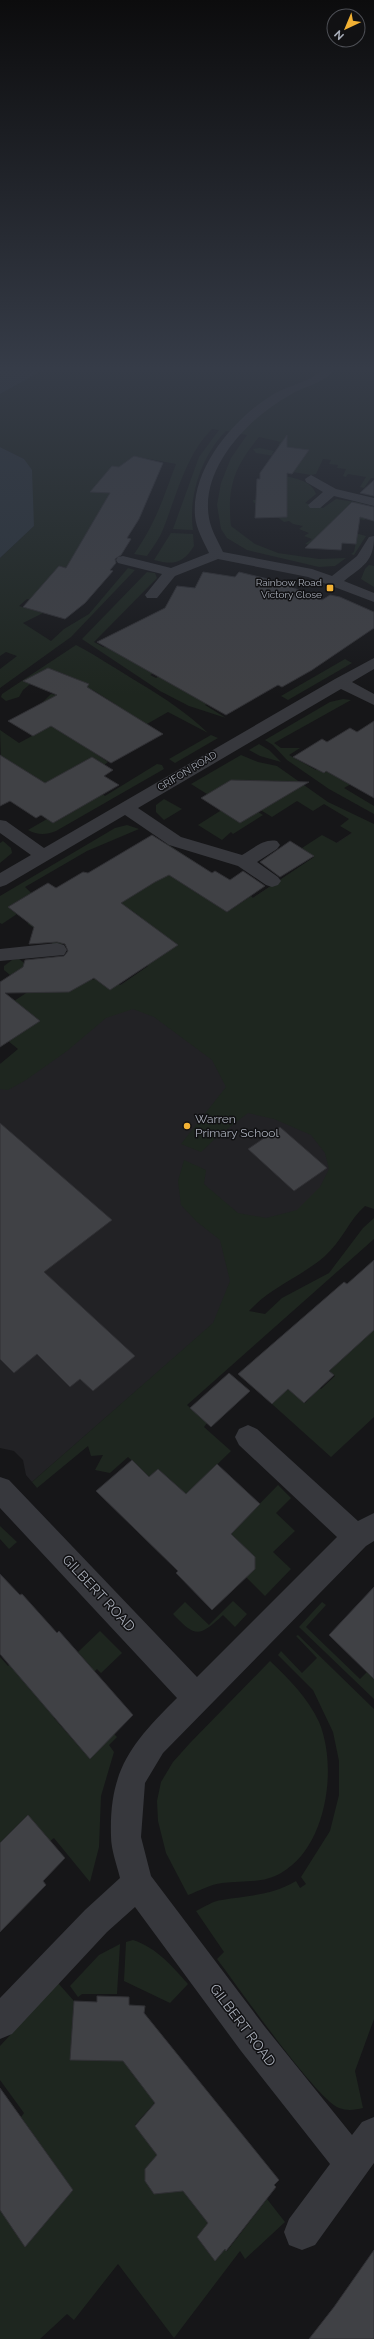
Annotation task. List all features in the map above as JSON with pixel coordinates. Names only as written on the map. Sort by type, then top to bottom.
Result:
[{"type":"street","points":[[210,476],[205,489],[202,516],[217,555]]},
{"type":"street","points":[[311,479],[332,492],[374,502]]},
{"type":"street","points":[[315,505],[332,492]]},
{"type":"street","points":[[335,581],[362,559],[374,540]]},
{"type":"street","points":[[152,595],[170,573],[217,555],[283,566],[335,581],[374,598]]},
{"type":"street","points":[[123,560],[162,569],[170,573]]},
{"type":"street","name":"GRIFON ROAD","points":[[0,881],[374,663]]},
{"type":"street","points":[[340,682],[374,700]]},
{"type":"street","points":[[126,808],[175,841],[244,862],[272,881]]},
{"type":"street","points":[[0,825],[43,855]]},
{"type":"street","points":[[244,862],[271,845]]},
{"type":"street","points":[[0,955],[57,950]]},
{"type":"street","name":"GILBERT ROAD","points":[[248,1437],[365,1531],[153,1743],[140,1761],[130,1782],[126,1837],[137,1884],[253,2039],[352,2164]]},
{"type":"street","name":"GILBERT ROAD","points":[[0,1489],[197,1698]]},
{"type":"street","points":[[0,2022],[90,1927],[137,1884]]},
{"type":"street","points":[[302,2232],[374,2134]]},
{"type":"shaded area","points":[[0,476],[32,476],[34,526],[0,558]]},
{"type":"shaded area","points":[[27,476],[110,476],[99,485],[95,485],[93,492],[120,494],[104,531],[89,529],[87,532],[83,571],[59,566],[50,605],[27,599],[19,606],[43,613],[23,623],[51,641],[64,629],[89,614],[128,568],[135,570],[71,637],[0,688],[0,669],[17,656],[6,652],[0,656],[0,558],[34,526]]},
{"type":"shaded area","points":[[171,476],[183,476],[162,531],[156,542],[147,556],[134,554],[154,521]]},
{"type":"shaded area","points":[[192,476],[199,476],[193,504],[193,530],[173,529]]},
{"type":"shaded area","points":[[224,476],[235,476],[230,500],[231,526],[255,544],[278,553],[319,559],[346,558],[335,566],[319,567],[247,550],[227,538],[221,529],[217,505]]},
{"type":"shaded area","points":[[271,476],[286,476],[304,481],[316,494],[305,503],[323,508],[336,499],[362,503],[351,515],[366,519],[364,520],[345,516],[338,524],[331,522],[328,526],[366,536],[354,555],[351,554],[354,552],[357,536],[320,533],[316,546],[305,544],[312,539],[304,536],[309,533],[299,529],[303,526],[293,524],[289,521],[284,522],[276,516],[269,518],[264,514],[246,520],[263,514],[269,502],[254,503],[253,500],[258,500]]},
{"type":"shaded area","points":[[361,476],[374,476],[374,478],[371,478],[364,488],[360,487],[366,477]]},
{"type":"shaded area","points":[[171,533],[193,534],[194,546],[182,560],[177,562],[172,563],[154,560]]},
{"type":"shaded area","points":[[369,565],[374,566],[374,587],[361,579],[365,569]]},
{"type":"shaded area","points":[[147,572],[155,573],[157,578],[94,642],[103,647],[192,652],[150,675],[156,678],[180,665],[224,694],[205,705],[226,718],[189,706],[160,691],[82,639]]},
{"type":"shaded area","points":[[76,645],[168,701],[208,733],[168,712],[147,724],[163,734],[162,735],[140,722],[87,748],[108,762],[104,765],[92,757],[70,769],[105,796],[157,764],[162,765],[164,769],[56,831],[38,834],[28,830],[47,819],[53,823],[76,810],[34,776],[2,793],[0,730],[19,743],[32,736],[28,733],[49,723],[115,704],[93,690],[76,699],[45,704],[43,702],[51,694],[72,697],[89,684],[59,672],[43,683],[35,680],[23,690],[19,697],[6,701],[1,697],[2,694]]},
{"type":"shaded area","points":[[345,659],[352,663],[288,700],[281,696]]},
{"type":"shaded area","points":[[343,699],[351,700],[274,743],[281,748],[300,748],[289,755],[316,770],[333,759],[369,774],[344,788],[374,806],[374,814],[329,789],[287,760],[273,745],[265,740],[330,702]]},
{"type":"shaded area","points":[[211,735],[218,738],[175,763],[169,759]]},
{"type":"shaded area","points":[[259,744],[269,750],[281,762],[260,756],[249,750]]},
{"type":"shaded area","points":[[241,755],[258,762],[277,766],[328,802],[374,824],[374,1209],[365,1206],[325,1256],[267,1295],[249,1311],[265,1314],[282,1298],[329,1273],[363,1228],[374,1218],[374,1239],[187,1405],[207,1423],[204,1427],[231,1451],[195,1486],[238,1526],[278,1485],[291,1498],[276,1513],[295,1531],[273,1552],[291,1569],[265,1596],[246,1577],[255,1564],[255,1557],[226,1529],[214,1540],[173,1482],[158,1469],[149,1477],[128,1457],[110,1473],[95,1470],[103,1455],[91,1456],[88,1446],[37,1488],[32,1482],[213,1323],[230,1281],[220,1240],[197,1222],[181,1205],[178,1181],[184,1160],[206,1170],[204,1184],[238,1213],[266,1218],[297,1210],[320,1187],[329,1169],[325,1153],[311,1135],[274,1119],[248,1113],[217,1137],[201,1152],[181,1144],[226,1087],[212,1060],[154,1017],[133,1009],[106,1018],[67,1051],[26,1080],[8,1090],[0,1089],[0,1064],[18,1049],[2,1036],[40,1021],[14,1001],[43,982],[13,974],[10,975],[4,970],[4,966],[12,960],[19,959],[28,966],[87,975],[93,980],[95,978],[121,985],[148,966],[135,924],[143,919],[131,910],[107,925],[63,944],[52,944],[54,934],[32,933],[34,928],[28,924],[28,895],[8,907],[17,914],[2,924],[0,923],[0,896],[115,828],[127,825],[139,829],[87,851],[25,887],[42,903],[166,843],[201,866],[179,881],[200,895],[226,878],[230,880],[204,897],[227,912],[251,896],[253,898],[314,857],[302,848],[322,835],[337,843],[352,833],[340,826],[349,819],[324,804],[313,811],[297,801],[272,817],[259,809],[293,791],[277,781],[231,780],[255,810],[263,815],[233,834],[231,832],[222,840],[198,825],[231,804],[207,794],[191,784]]},
{"type":"shaded area","points":[[164,799],[182,809],[164,820],[156,812],[156,805]]},
{"type":"shaded area","name":"Warren Primary School","points":[[362,826],[374,1187],[213,1324],[32,1482],[26,1475],[23,1460],[14,1451],[0,1448],[0,1064]]},
{"type":"shaded area","points":[[3,841],[11,848],[12,853],[0,863],[0,843]]},
{"type":"shaded area","points":[[367,1325],[374,1330],[374,1417],[331,1457],[272,1404],[288,1389],[305,1403],[318,1390],[306,1380],[308,1378],[321,1389],[335,1376],[329,1371],[344,1357]]},
{"type":"shaded area","points":[[0,1526],[17,1542],[9,1549],[0,1539]]},
{"type":"shaded area","points":[[233,1601],[247,1614],[235,1627],[223,1615],[203,1631],[193,1631],[173,1614],[185,1602],[209,1625]]},
{"type":"shaded area","points":[[322,1602],[326,1605],[306,1627],[360,1679],[367,1672],[369,1674],[374,1674],[374,1699],[299,1627]]},
{"type":"shaded area","points":[[100,1631],[122,1653],[101,1673],[97,1669],[81,1684],[84,1689],[54,1718],[90,1759],[114,1734],[117,1737],[109,1745],[114,1752],[101,1796],[99,1847],[90,1882],[54,1838],[50,1841],[28,1815],[0,1843],[0,1657],[8,1666],[40,1636],[49,1709],[92,1668],[78,1652]]},
{"type":"shaded area","points":[[298,1635],[374,1709],[374,2019],[355,2071],[363,2108],[354,2110],[339,2108],[328,2100],[313,2085],[296,2064],[217,1959],[224,1952],[196,1911],[209,1904],[222,1900],[278,1890],[296,1881],[300,1888],[306,1884],[301,1877],[330,1831],[339,1795],[339,1761],[333,1732],[313,1690],[278,1655],[281,1651],[302,1673],[317,1658],[296,1636]]},
{"type":"shaded area","points":[[270,1661],[304,1697],[315,1713],[325,1740],[328,1761],[327,1783],[324,1805],[318,1826],[309,1845],[297,1861],[281,1873],[267,1879],[230,1882],[209,1886],[188,1895],[166,1853],[158,1821],[157,1801],[161,1782],[173,1762],[190,1743]]},
{"type":"shaded area","points":[[133,1940],[142,1943],[157,1953],[170,1964],[188,1984],[170,2003],[124,1981],[126,1942]]},
{"type":"shaded area","points":[[120,1944],[117,1994],[82,1994],[78,1997],[70,1986],[99,1955]]},
{"type":"shaded area","points":[[58,1983],[74,2001],[70,2060],[143,2061],[132,2073],[145,2090],[164,2069],[173,2082],[135,2125],[157,2155],[146,2170],[145,2174],[147,2183],[154,2194],[164,2193],[176,2179],[224,2148],[186,2195],[208,2223],[197,2237],[215,2261],[225,2249],[227,2251],[267,2199],[285,2222],[245,2259],[240,2251],[174,2338],[118,2264],[74,2320],[67,2314],[40,2339],[0,2339],[0,2210],[25,2247],[73,2190],[21,2117],[24,2113],[0,2080],[0,2046]]},
{"type":"building","points":[[103,476],[157,476],[139,519],[127,538],[131,539],[121,555],[115,559],[116,563],[110,570],[113,571],[85,603],[65,619],[23,607],[59,566],[66,568],[110,493],[90,492]]},
{"type":"building","points":[[260,476],[287,476],[287,517],[255,518],[257,479],[260,479]]},
{"type":"building","points":[[374,480],[374,496],[360,493]]},
{"type":"building","points":[[352,502],[374,507],[374,521],[360,517],[356,544],[342,543],[341,550],[305,548]]},
{"type":"building","points":[[203,572],[235,577],[239,572],[280,582],[322,600],[330,595],[340,597],[374,612],[374,628],[312,670],[282,687],[278,685],[226,715],[97,642],[165,608],[177,586],[195,588]]},
{"type":"building","points":[[48,668],[89,684],[87,687],[163,734],[111,763],[51,726],[33,736],[8,721],[57,695],[23,681]]},
{"type":"building","points":[[374,721],[374,798],[326,771],[324,773],[293,757],[322,739],[327,742],[350,728],[357,732]]},
{"type":"building","points":[[0,755],[45,783],[92,757],[113,770],[104,776],[119,785],[53,823],[41,815],[36,818],[10,801],[0,806]]},
{"type":"building","points":[[231,780],[309,782],[240,823],[201,798]]},
{"type":"building","points":[[152,835],[212,873],[215,871],[230,880],[243,871],[265,886],[227,912],[169,875],[155,882],[121,903],[178,945],[110,990],[94,978],[69,992],[5,993],[40,1021],[0,1047],[0,982],[23,967],[25,960],[64,956],[68,951],[65,944],[57,942],[29,944],[34,927],[8,907],[48,883],[56,888],[83,872],[88,873]]},
{"type":"building","points":[[290,841],[314,856],[280,877],[260,862]]},
{"type":"building","points":[[0,1123],[112,1220],[44,1272],[135,1356],[93,1391],[80,1379],[70,1387],[37,1354],[14,1373],[0,1359]]},
{"type":"building","points":[[280,1127],[327,1168],[294,1191],[248,1149]]},
{"type":"building","points":[[374,1260],[374,1330],[329,1371],[334,1375],[304,1403],[288,1389],[272,1404],[238,1374],[344,1282],[347,1284]]},
{"type":"building","points":[[229,1373],[250,1391],[211,1427],[190,1408]]},
{"type":"building","points":[[132,1460],[149,1477],[158,1469],[186,1494],[217,1464],[260,1504],[231,1534],[255,1557],[255,1569],[212,1610],[176,1573],[178,1571],[96,1491]]},
{"type":"building","points":[[0,1574],[20,1595],[22,1594],[57,1633],[59,1631],[133,1715],[90,1759],[0,1654]]},
{"type":"building","points":[[374,1587],[374,1679],[329,1635]]},
{"type":"building","points":[[28,1815],[65,1858],[43,1881],[46,1885],[0,1932],[0,1843]]},
{"type":"building","points":[[97,1996],[129,1997],[129,2005],[145,2006],[144,2013],[279,2180],[274,2185],[276,2187],[226,2251],[225,2249],[215,2261],[197,2237],[208,2223],[183,2191],[154,2194],[145,2181],[145,2169],[157,2155],[135,2126],[155,2103],[123,2061],[70,2060],[74,2001],[97,2002]]},
{"type":"building","points":[[0,2088],[73,2190],[25,2247],[0,2210]]},
{"type":"building","points":[[374,2250],[374,2339],[309,2339],[334,2307]]},
{"type":"place","name":"Rainbow Road Victory Close","points":[[330,588]]},
{"type":"place","name":"Warren Primary School","points":[[187,1126]]}]
